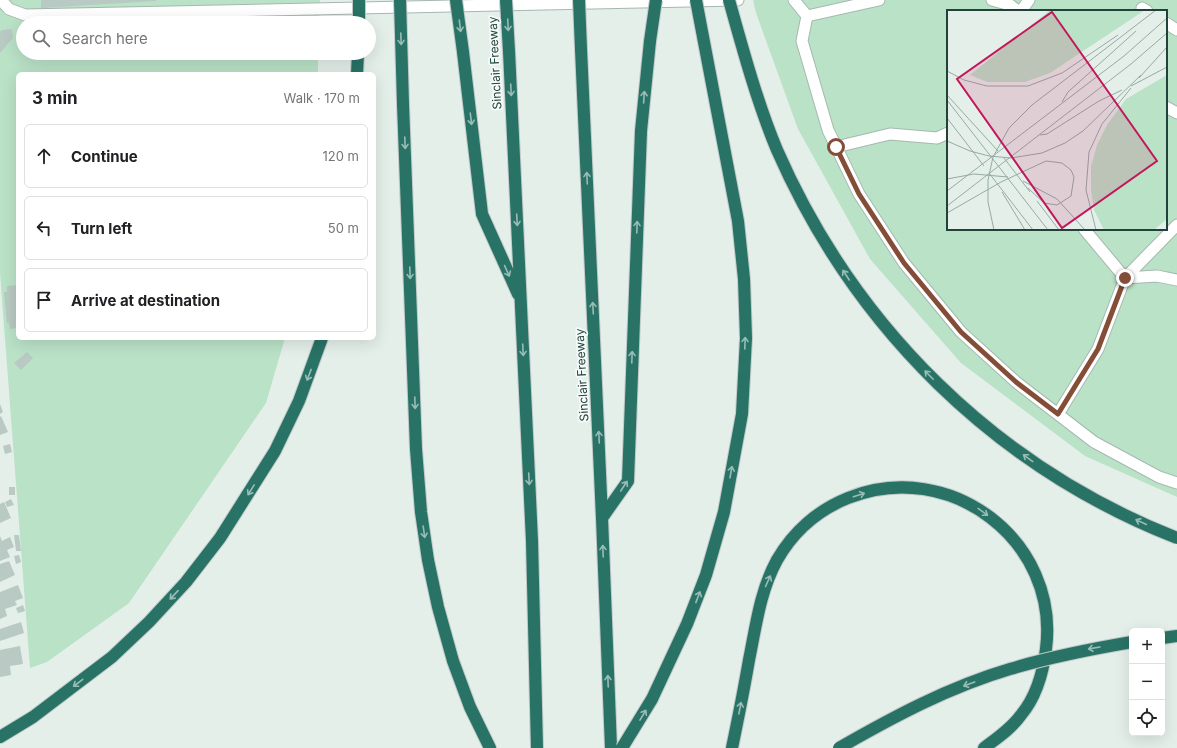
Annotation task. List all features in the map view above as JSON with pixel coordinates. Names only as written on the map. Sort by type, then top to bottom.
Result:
[{"type":"highway","points":[[359,0],[359,16]]},
{"type":"highway","points":[[400,0],[416,449],[421,512],[428,560],[438,608],[453,661],[470,706],[490,748]]},
{"type":"highway","points":[[456,0],[482,214],[521,300]]},
{"type":"highway","name":"Sinclair Freeway","points":[[506,0],[532,541],[537,748]]},
{"type":"highway","name":"Sinclair Freeway","points":[[579,0],[611,748]]},
{"type":"highway","points":[[602,518],[628,481],[641,131],[650,41],[656,0]]},
{"type":"highway","points":[[622,748],[652,699],[687,624],[706,575],[724,512],[742,414],[746,338],[744,279],[738,221],[696,0]]},
{"type":"highway","points":[[728,0],[760,104],[777,149],[822,238],[881,322],[909,354],[950,395],[991,431],[1031,460],[1068,484],[1110,508],[1177,538]]},
{"type":"highway","points":[[357,72],[358,60]]},
{"type":"highway","points":[[0,737],[33,717],[112,657],[149,622],[186,582],[220,538],[275,451],[299,401],[321,340]]},
{"type":"highway","points":[[733,747],[757,616],[765,587],[777,560],[793,537],[812,518],[834,504],[859,494],[883,489],[907,487],[930,490],[956,497],[978,508],[998,523],[1013,539],[1028,558],[1040,582],[1046,608],[1048,637],[1044,666],[1037,691],[1022,715],[1004,734],[984,748]]},
{"type":"highway","points":[[1165,638],[1177,636]]},
{"type":"highway","points":[[838,748],[889,719],[946,692],[1009,669],[1072,652],[1129,642]]},
{"type":"lane","points":[[1,0],[9,9],[25,15],[321,4],[738,0]]},
{"type":"lane","points":[[794,0],[807,16]]},
{"type":"lane","points":[[807,16],[879,0]]},
{"type":"lane","points":[[992,0],[1010,5],[1017,10]]},
{"type":"lane","points":[[1023,10],[1029,0]]},
{"type":"lane","points":[[807,16],[802,41],[828,130],[859,194],[904,263],[961,332],[1016,382],[1094,442],[1159,477],[1177,483]]},
{"type":"lane","points":[[1167,24],[1177,30]]},
{"type":"lane","points":[[1167,108],[1177,113]]},
{"type":"lane","points":[[836,147],[890,134],[937,138],[947,133]]},
{"type":"lane","points":[[1058,414],[1098,349],[1125,278],[1177,225]]},
{"type":"lane","points":[[1085,230],[1125,278]]},
{"type":"lane","points":[[1125,278],[1157,276],[1177,280]]},
{"type":"green space","points":[[0,0],[320,0],[319,16],[16,16],[16,60],[318,60],[318,72],[16,72],[16,340],[284,340],[266,403],[129,603],[47,662],[30,668],[0,273]]},
{"type":"green space","points":[[753,0],[1177,0],[1177,497],[1085,456],[961,363],[870,259],[798,129],[756,13]]},
{"type":"building","points":[[41,0],[156,0],[156,1],[41,8]]},
{"type":"building","points":[[12,29],[13,38],[0,53],[0,32],[2,30]]},
{"type":"building","points":[[16,285],[16,328],[10,329],[9,323],[7,323],[4,292],[7,292],[7,286]]},
{"type":"building","points":[[27,352],[33,358],[21,370],[14,363]]},
{"type":"building","points":[[0,404],[3,412],[0,414]]},
{"type":"building","points":[[1,416],[8,432],[0,435],[0,417]]},
{"type":"building","points":[[10,444],[12,452],[5,454],[3,446]]},
{"type":"building","points":[[9,487],[15,487],[15,495],[9,495]]},
{"type":"building","points":[[11,499],[14,505],[7,507],[5,502]]},
{"type":"building","points":[[4,502],[11,518],[0,523],[0,504]]},
{"type":"building","points":[[14,535],[19,535],[21,551],[16,551]]},
{"type":"building","points":[[0,536],[2,541],[10,537],[14,547],[7,550],[10,557],[0,561]]},
{"type":"building","points":[[19,555],[21,562],[16,564],[14,556]]},
{"type":"building","points":[[9,561],[15,575],[0,582],[0,564]]},
{"type":"building","points":[[18,585],[23,598],[15,601],[17,605],[5,609],[7,616],[0,619],[0,592]]},
{"type":"building","points":[[23,605],[25,611],[18,613],[16,608]]},
{"type":"building","points":[[21,622],[24,633],[0,641],[0,629]]},
{"type":"building","points":[[20,646],[23,664],[10,666],[11,675],[0,677],[0,650]]},
{"type":"route","points":[[836,147],[859,194],[904,263],[961,332],[1016,382],[1058,414],[1098,349],[1125,278]]}]
